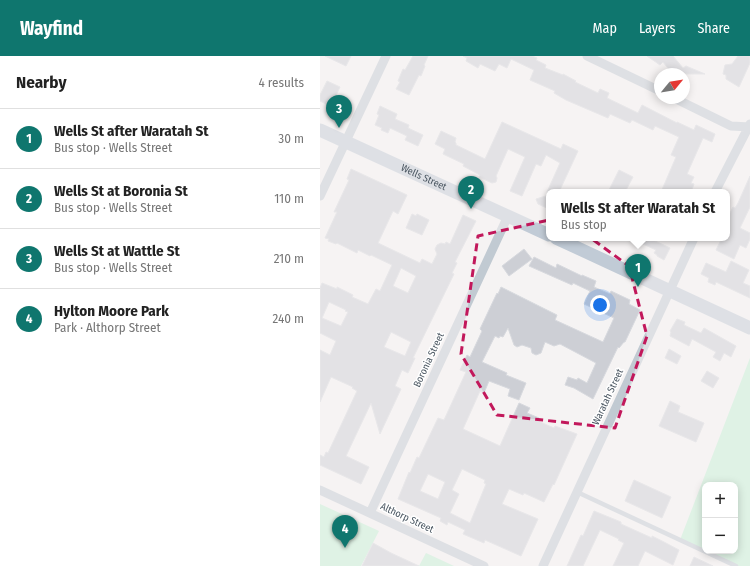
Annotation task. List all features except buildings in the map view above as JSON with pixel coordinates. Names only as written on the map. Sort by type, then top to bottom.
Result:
[{"type":"street","points":[[320,196],[386,56]]},
{"type":"street","points":[[587,56],[654,88]]},
{"type":"street","points":[[686,104],[731,126],[749,126],[717,189]]},
{"type":"street","name":"Wells Street","points":[[320,130],[546,234]]},
{"type":"street","name":"Boronia Street","points":[[370,513],[508,216]]},
{"type":"street","points":[[562,241],[750,328]]},
{"type":"street","name":"Waratah Street","points":[[543,566],[693,241]]},
{"type":"street","name":"Althorp Street","points":[[320,490],[484,566]]},
{"type":"lane","points":[[577,492],[736,566]]},
{"type":"highlighted area","points":[[562,217],[629,266],[647,336],[615,428],[497,415],[461,354],[478,236]]},
{"type":"green space","points":[[750,358],[750,566],[737,566],[711,554],[738,554],[738,482],[702,482]]},
{"type":"green space","points":[[702,483],[702,518],[702,550],[680,540]]},
{"type":"green space","points":[[320,504],[379,531],[361,566],[320,566]]},
{"type":"green space","points":[[426,553],[454,566],[419,566]]},
{"type":"place","name":"Wells St at Wattle St","points":[[339,128]]},
{"type":"place","name":"Wells St at Boronia St","points":[[471,209]]},
{"type":"place","name":"Wells St after Waratah St","points":[[638,287]]},
{"type":"place","name":"Hylton Moore Park","points":[[345,548]]}]
